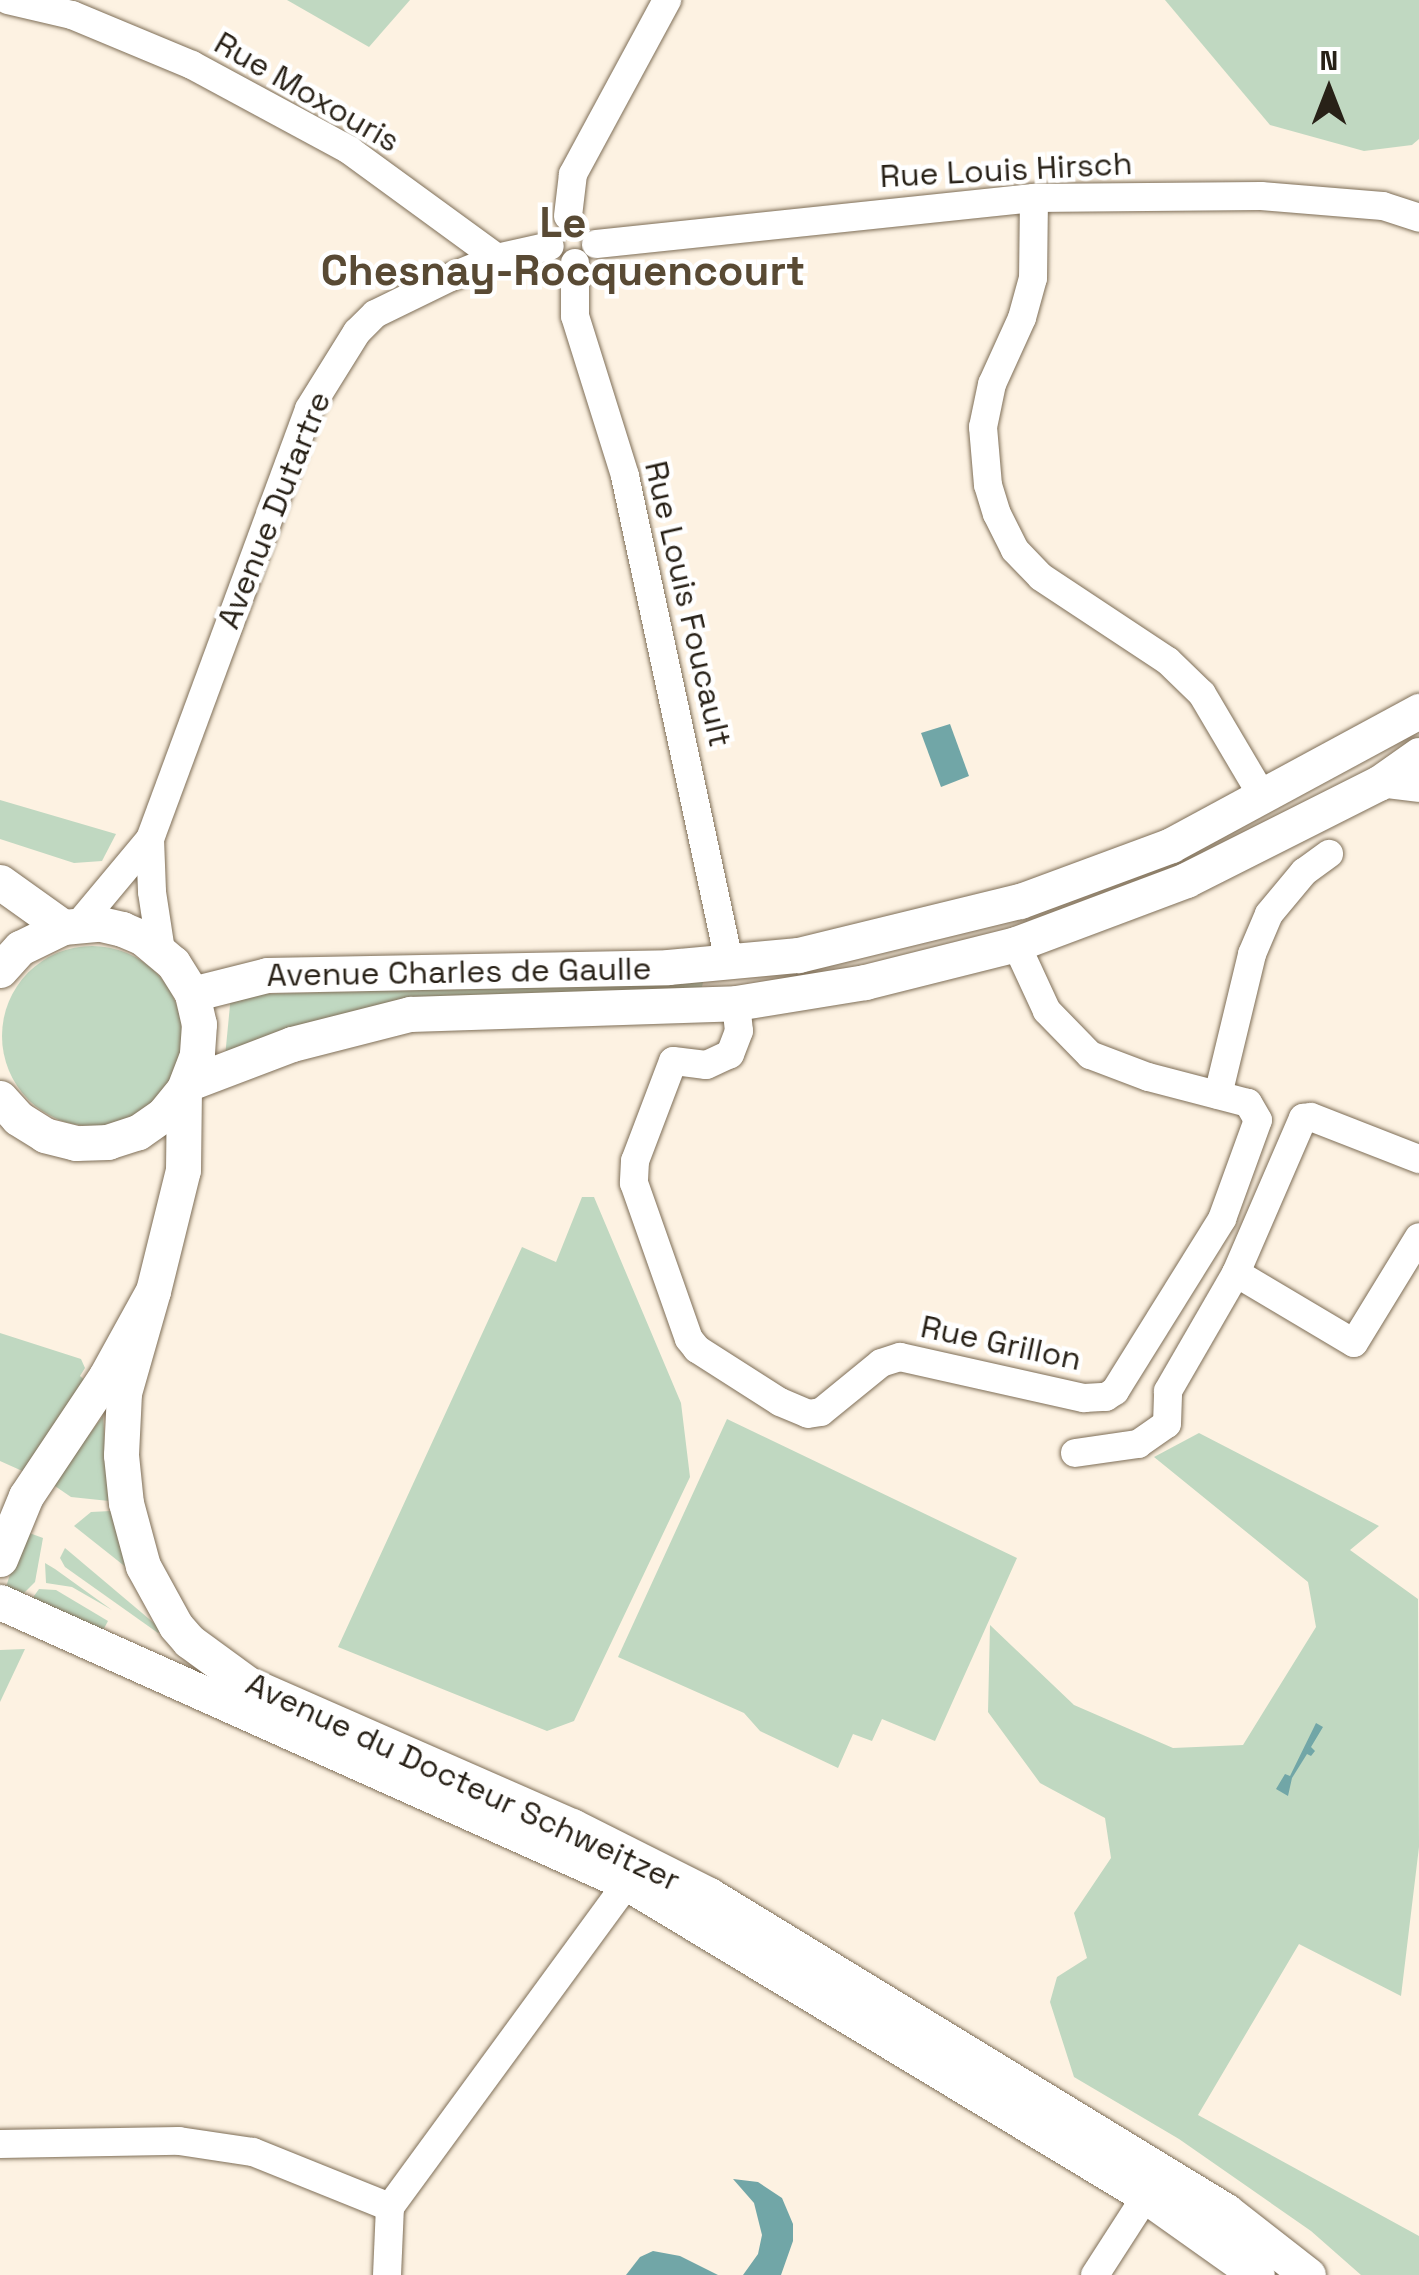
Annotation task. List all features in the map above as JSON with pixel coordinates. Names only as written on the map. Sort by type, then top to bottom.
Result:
[{"type":"main road","name":"Avenue Charles de Gaulle","points":[[192,994],[266,975],[580,971],[798,955],[1020,901],[1171,845],[1419,710]]},
{"type":"main road","name":"Avenue Charles de Gaulle","points":[[186,1087],[292,1044],[410,1014],[736,1002],[865,982],[1016,944],[1186,880],[1378,783],[1419,755]]},
{"type":"main road","points":[[0,882],[71,926]]},
{"type":"main road","points":[[0,970],[20,948],[71,926],[122,929],[161,950],[192,994],[198,1024],[197,1055],[186,1087],[183,1170],[153,1290],[106,1376],[26,1496],[0,1558]]},
{"type":"main road","points":[[729,963],[736,1002]]},
{"type":"main road","points":[[0,1098],[18,1118],[46,1135],[76,1143],[108,1142],[138,1132],[164,1114],[186,1087]]},
{"type":"main road","name":"Avenue du Docteur Schweitzer","points":[[153,1290],[124,1393],[121,1456],[126,1503],[143,1566],[170,1616],[189,1641],[248,1684],[572,1826],[709,1896],[1226,2211],[1308,2275]]},
{"type":"main road","name":"Avenue du Docteur Schweitzer","points":[[0,1602],[627,1883],[1146,2196],[1257,2275]]},
{"type":"street","name":"Rue Moxouris","points":[[8,0],[72,15],[192,65],[349,150],[497,258]]},
{"type":"street","points":[[568,216],[588,222],[596,244],[586,259],[574,263],[560,259],[550,246],[553,227],[568,216],[573,174],[667,0]]},
{"type":"street","name":"Rue Louis Hirsch","points":[[596,244],[1034,198],[1261,196],[1383,206],[1419,218]]},
{"type":"street","points":[[1034,198],[1032,278],[1022,318],[992,384],[982,426],[988,485],[997,514],[1015,550],[1041,578],[1168,660],[1202,694],[1263,797]]},
{"type":"street","name":"Avenue Dutartre","points":[[161,950],[152,892],[150,839],[279,483],[316,395],[357,332],[375,314],[497,258],[550,246]]},
{"type":"street","name":"Rue Louis Foucault","points":[[574,263],[575,316],[626,476],[729,963]]},
{"type":"street","points":[[1378,783],[1419,788]]},
{"type":"street","name":"Avenue Dutartre","points":[[71,926],[150,839]]},
{"type":"street","points":[[1218,1095],[1252,954],[1269,914],[1304,872],[1329,854]]},
{"type":"street","name":"Rue Grillon","points":[[736,1002],[739,1031],[730,1054],[706,1065],[673,1062],[635,1162],[634,1183],[689,1339],[780,1402],[808,1414],[822,1412],[881,1363],[900,1358],[1084,1398],[1106,1397],[1116,1391],[1222,1219],[1255,1138],[1255,1108],[1119,1068],[1090,1054],[1047,1012],[1016,944]]},
{"type":"street","points":[[1075,1453],[1138,1444],[1167,1424],[1168,1391],[1236,1273],[1300,1122],[1311,1117],[1419,1158]]},
{"type":"street","points":[[1236,1273],[1354,1343],[1419,1238]]},
{"type":"street","points":[[387,2275],[390,2207],[627,1883]]},
{"type":"street","points":[[0,2144],[179,2141],[253,2152],[390,2207]]},
{"type":"street","points":[[1095,2275],[1146,2196]]},
{"type":"green space","points":[[287,0],[410,0],[369,47]]},
{"type":"green space","points":[[1165,0],[1419,0],[1419,139],[1412,145],[1364,151],[1270,125]]},
{"type":"green space","points":[[0,800],[116,834],[102,861],[74,863],[0,839]]},
{"type":"green space","points":[[92,946],[126,953],[156,972],[175,1002],[182,1036],[175,1070],[156,1100],[126,1119],[92,1126],[58,1119],[28,1100],[9,1070],[2,1036],[9,1002],[28,972],[58,953]]},
{"type":"green space","points":[[703,982],[702,987],[225,1057],[231,995]]},
{"type":"green space","points":[[582,1197],[594,1197],[681,1403],[690,1477],[574,1721],[547,1731],[338,1647],[522,1247],[556,1262]]},
{"type":"green space","points":[[0,1333],[81,1359],[85,1368],[80,1376],[89,1384],[29,1474],[0,1461]]},
{"type":"green space","points":[[103,1416],[109,1501],[71,1497],[52,1484]]},
{"type":"green space","points":[[727,1419],[1017,1558],[935,1741],[882,1719],[872,1741],[853,1734],[838,1768],[760,1731],[744,1713],[618,1657]]},
{"type":"green space","points":[[1199,1433],[1379,1526],[1350,1550],[1418,1599],[1419,1847],[1401,1996],[1299,1944],[1198,2115],[1419,2236],[1419,2275],[1361,2275],[1311,2231],[1179,2139],[1074,2077],[1050,2002],[1057,1977],[1087,1958],[1074,1913],[1111,1858],[1105,1818],[1040,1783],[988,1712],[990,1625],[1074,1705],[1173,1748],[1243,1745],[1316,1627],[1308,1582],[1154,1457]]},
{"type":"green space","points":[[111,1511],[127,1568],[74,1526],[91,1512]]},
{"type":"green space","points":[[24,1531],[43,1538],[35,1582],[18,1599],[4,1593]]},
{"type":"green space","points":[[65,1548],[161,1629],[158,1633],[65,1567],[60,1558]]},
{"type":"green space","points":[[45,1563],[112,1610],[72,1587],[46,1583]]},
{"type":"green space","points":[[39,1589],[56,1590],[108,1621],[101,1634],[29,1603]]},
{"type":"green space","points":[[25,1649],[0,1702],[0,1650]]},
{"type":"water","points":[[950,724],[969,776],[941,787],[921,733]]},
{"type":"water","points":[[1316,1723],[1323,1727],[1311,1747],[1315,1751],[1311,1756],[1307,1754],[1292,1778],[1288,1796],[1276,1789],[1285,1774],[1290,1776]]},
{"type":"water","points":[[733,2179],[758,2182],[782,2198],[793,2224],[793,2241],[781,2275],[743,2275],[758,2254],[762,2235],[754,2203]]},
{"type":"water","points":[[653,2251],[680,2256],[718,2275],[626,2275],[640,2257]]},
{"type":"district","name":"Le Chesnay-Rocquencourt","points":[[563,247]]}]
